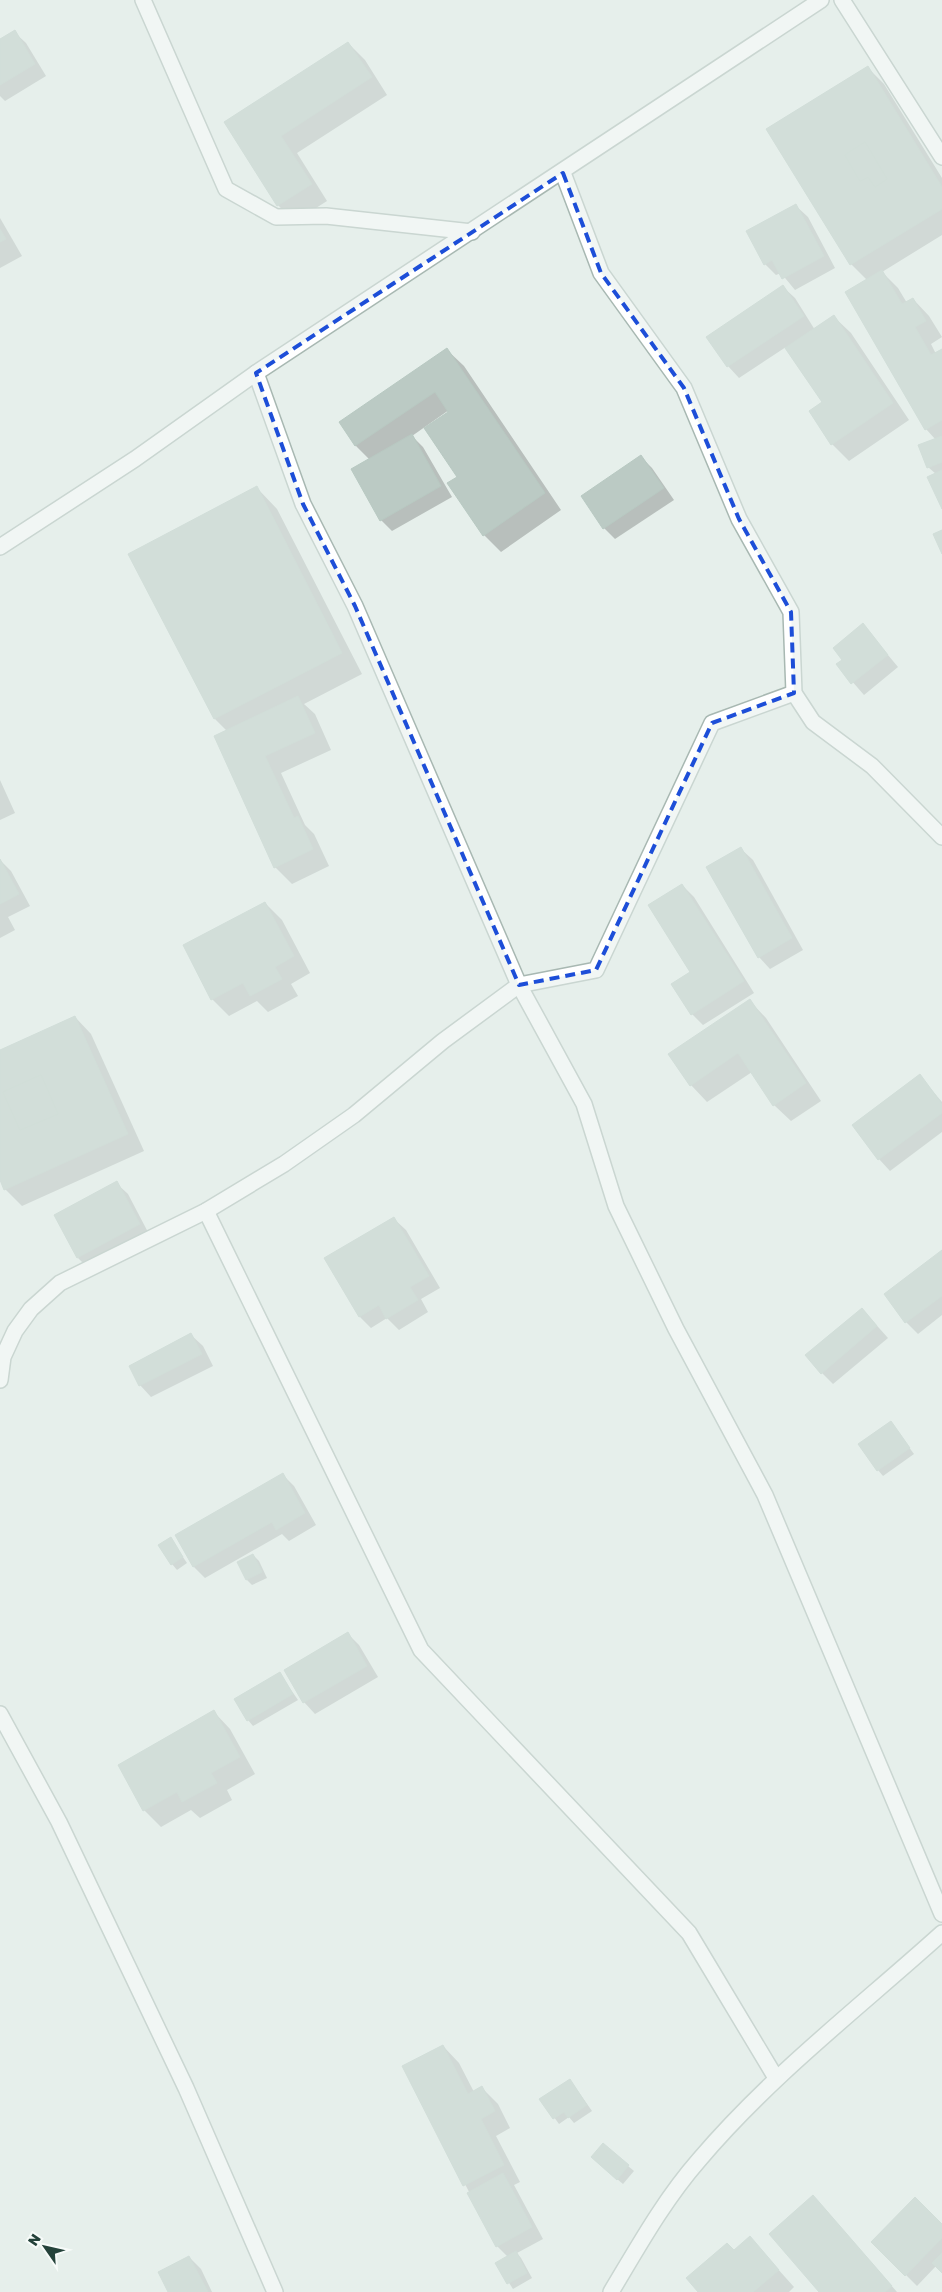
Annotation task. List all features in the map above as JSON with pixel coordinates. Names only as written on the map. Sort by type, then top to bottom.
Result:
[{"type":"street","points":[[143,0],[226,189],[276,216],[326,216],[472,232]]},
{"type":"street","points":[[0,546],[135,459],[256,373],[821,0]]},
{"type":"street","points":[[842,0],[942,157]]},
{"type":"street","points":[[563,172],[601,273],[684,388],[739,519],[791,612],[794,694],[813,722],[872,766],[942,837]]},
{"type":"street","points":[[256,373],[303,504],[355,606],[519,985],[584,1104],[616,1206],[676,1329],[765,1495],[942,1914]]},
{"type":"street","points":[[0,1380],[3,1357],[15,1331],[30,1309],[60,1283],[206,1211],[284,1164],[354,1114],[443,1041],[519,985],[596,970],[712,723],[794,694]]},
{"type":"street","points":[[206,1211],[421,1650],[689,1933],[776,2078]]},
{"type":"street","points":[[0,1714],[59,1822],[169,2053],[275,2292]]},
{"type":"street","points":[[611,2292],[650,2228],[698,2161],[776,2078],[942,1933]]},
{"type":"highlighted area","points":[[563,173],[601,273],[684,388],[739,519],[791,612],[794,693],[712,723],[596,970],[519,985],[355,606],[303,504],[256,373]]},
{"type":"building","points":[[15,30],[35,64],[0,85],[0,39]]},
{"type":"building","points":[[348,42],[372,77],[281,136],[312,184],[277,206],[224,122]]},
{"type":"building","points":[[868,66],[942,187],[942,209],[850,265],[766,129]],"holes":[[[865,142],[887,179],[875,187],[868,177],[860,181],[845,155]]]},
{"type":"building","points":[[865,142],[887,179],[875,187],[868,177],[860,181],[845,155]]},
{"type":"building","points":[[796,204],[824,256],[782,279],[772,260],[764,265],[746,231]]},
{"type":"building","points":[[0,229],[6,239],[0,242]]},
{"type":"building","points":[[882,270],[902,304],[913,298],[926,321],[915,327],[931,355],[942,349],[942,420],[925,430],[845,292]]},
{"type":"building","points":[[783,285],[804,316],[727,367],[706,337]]},
{"type":"building","points":[[834,315],[893,403],[831,445],[809,411],[822,402],[785,348]]},
{"type":"building","points":[[447,348],[545,493],[483,536],[447,483],[457,477],[424,428],[448,412],[435,392],[355,446],[339,422]]},
{"type":"building","points":[[412,434],[441,486],[380,521],[351,469]]},
{"type":"building","points":[[942,436],[942,462],[927,468],[918,445]]},
{"type":"building","points":[[641,455],[664,488],[603,529],[581,496]]},
{"type":"building","points":[[942,470],[942,509],[927,477]]},
{"type":"building","points":[[257,486],[342,653],[214,719],[128,554]]},
{"type":"building","points":[[942,530],[942,554],[933,534]]},
{"type":"building","points":[[863,623],[888,655],[851,684],[836,664],[842,660],[833,648]]},
{"type":"building","points":[[298,696],[315,733],[265,756],[294,818],[298,816],[313,849],[274,868],[214,736]]},
{"type":"building","points":[[741,847],[792,938],[758,958],[706,867]]},
{"type":"building","points":[[0,859],[19,894],[0,904]]},
{"type":"building","points":[[682,884],[744,981],[691,1015],[671,984],[690,972],[648,905]]},
{"type":"building","points":[[265,902],[294,956],[275,967],[282,979],[250,996],[243,983],[211,1000],[183,945]]},
{"type":"building","points":[[750,999],[806,1083],[773,1106],[738,1053],[690,1086],[668,1054]]},
{"type":"building","points":[[75,1016],[128,1134],[4,1190],[0,1180],[0,1050]],"holes":[[[41,1075],[58,1114],[20,1130],[3,1092]]]},
{"type":"building","points":[[920,1074],[942,1104],[942,1113],[878,1160],[852,1125]]},
{"type":"building","points":[[41,1075],[58,1114],[20,1130],[3,1092]]},
{"type":"building","points":[[117,1181],[140,1224],[77,1258],[54,1215]]},
{"type":"building","points":[[394,1217],[429,1276],[410,1287],[418,1300],[386,1319],[379,1305],[359,1317],[324,1258]]},
{"type":"building","points":[[942,1250],[942,1296],[905,1323],[884,1294]]},
{"type":"building","points":[[862,1308],[877,1326],[821,1374],[805,1355]]},
{"type":"building","points":[[191,1333],[202,1354],[139,1386],[129,1366]]},
{"type":"building","points":[[891,1421],[910,1448],[877,1471],[858,1444]]},
{"type":"building","points":[[283,1473],[305,1513],[276,1530],[272,1522],[193,1567],[175,1535]]},
{"type":"building","points":[[171,1537],[183,1557],[171,1565],[158,1545]]},
{"type":"building","points":[[253,1554],[262,1572],[246,1580],[237,1562]]},
{"type":"building","points":[[348,1632],[367,1666],[303,1703],[284,1670]]},
{"type":"building","points":[[280,1672],[293,1694],[247,1721],[234,1699]]},
{"type":"building","points":[[214,1710],[240,1757],[211,1773],[217,1783],[182,1802],[177,1792],[143,1811],[118,1765]]},
{"type":"building","points":[[443,2045],[468,2094],[482,2086],[495,2111],[481,2119],[504,2165],[463,2186],[402,2066]]},
{"type":"building","points":[[570,2079],[587,2105],[568,2118],[564,2112],[553,2119],[539,2099]]},
{"type":"building","points":[[603,2143],[629,2165],[617,2180],[591,2157]]},
{"type":"building","points":[[503,2173],[532,2227],[496,2247],[467,2193]]},
{"type":"building","points":[[813,2195],[892,2286],[885,2292],[819,2292],[769,2234]]},
{"type":"building","points":[[915,2197],[942,2224],[942,2238],[905,2276],[871,2242]]},
{"type":"building","points":[[750,2236],[779,2270],[753,2292],[698,2292],[686,2278],[727,2243],[734,2250]]},
{"type":"building","points":[[516,2251],[527,2273],[507,2284],[495,2263]]},
{"type":"building","points":[[942,2253],[942,2273],[932,2263]]},
{"type":"building","points":[[189,2256],[208,2292],[168,2292],[158,2272]]}]
